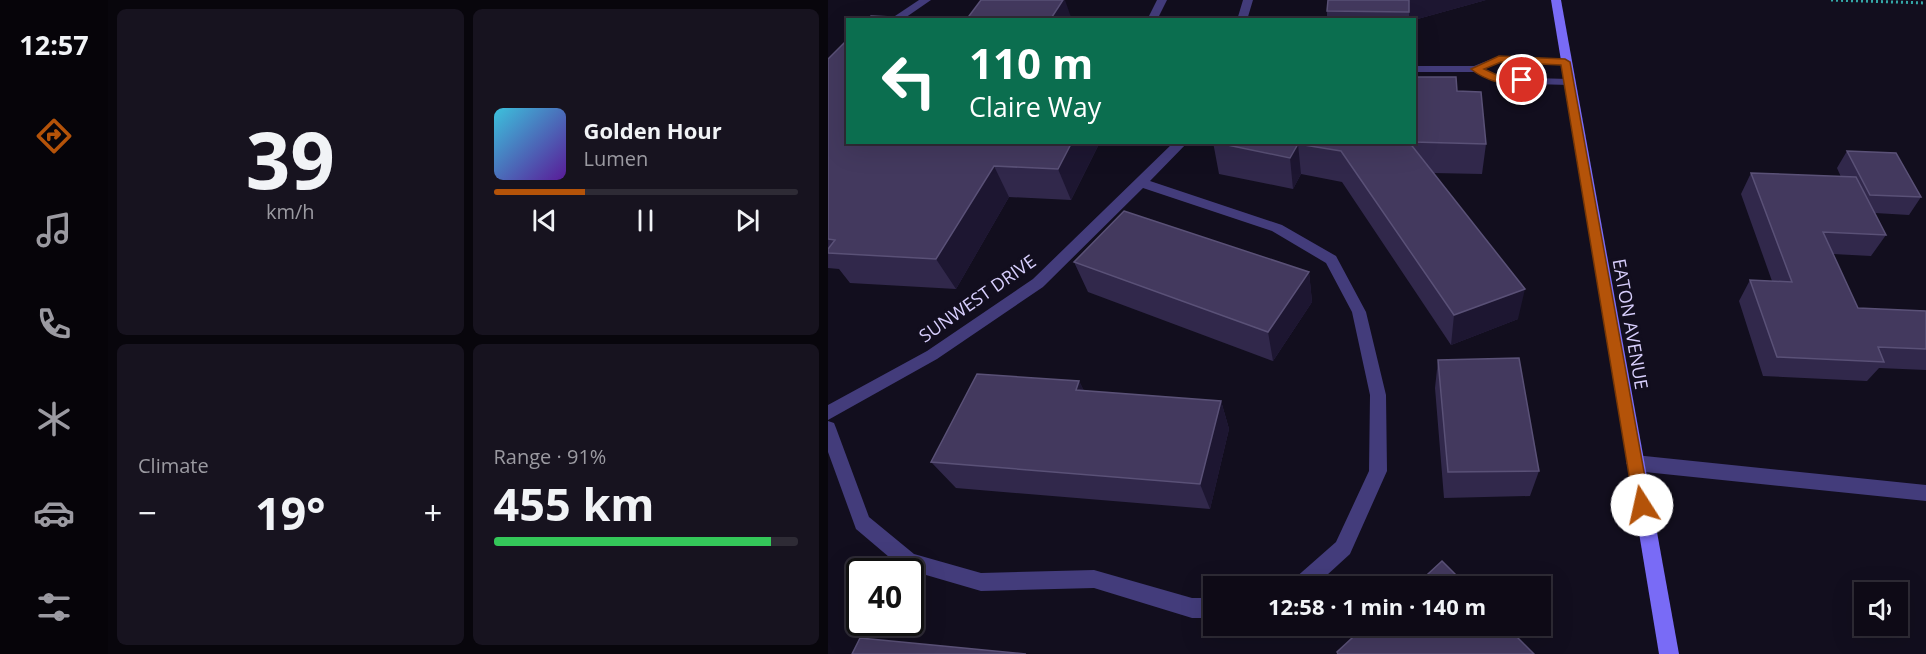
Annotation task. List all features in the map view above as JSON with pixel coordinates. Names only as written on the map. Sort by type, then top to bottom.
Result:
[{"type":"street","points":[[897,18],[926,0]]},
{"type":"street","points":[[1153,18],[1162,0]]},
{"type":"street","points":[[1243,18],[1248,0]]},
{"type":"street","name":"EATON AVENUE","points":[[1556,0],[1669,654]]},
{"type":"street","points":[[1416,69],[1476,69],[1499,59],[1565,62]]},
{"type":"street","points":[[1476,69],[1500,80],[1569,82]]},
{"type":"street","name":"SUNWEST DRIVE","points":[[828,413],[932,355],[1038,283],[1180,144]]},
{"type":"street","points":[[1142,183],[1277,228],[1331,260],[1359,312],[1377,395],[1378,471],[1343,548],[1312,576]]},
{"type":"street","points":[[828,428],[862,523],[909,562],[981,582],[1094,579],[1192,608],[1203,608]]},
{"type":"street","points":[[1635,463],[1926,493]]},
{"type":"path","points":[[1831,0],[1926,3]]},
{"type":"building","points":[[981,0],[1063,0],[1051,18],[968,18]]},
{"type":"building","points":[[1328,0],[1409,0],[1409,12],[1327,11]]},
{"type":"building","points":[[871,16],[915,18],[869,18]]},
{"type":"building","points":[[846,41],[846,144],[1071,144],[1058,169],[994,166],[936,259],[828,253],[828,249],[835,240],[828,239],[828,59]]},
{"type":"building","points":[[1416,77],[1456,77],[1457,91],[1481,92],[1486,144],[1416,142]]},
{"type":"building","points":[[1223,144],[1298,144],[1290,158]]},
{"type":"building","points":[[1298,144],[1411,144],[1525,289],[1454,315],[1341,151]]},
{"type":"building","points":[[1847,151],[1896,153],[1921,197],[1870,195]]},
{"type":"building","points":[[1751,173],[1856,177],[1886,235],[1823,232],[1858,308],[1926,311],[1926,349],[1878,347],[1884,362],[1777,357],[1750,280],[1792,282]]},
{"type":"building","points":[[1124,211],[1309,272],[1268,332],[1074,262]]},
{"type":"building","points":[[1519,358],[1539,471],[1448,472],[1438,360]]},
{"type":"building","points":[[977,374],[1079,381],[1076,390],[1221,401],[1200,484],[931,462]]},
{"type":"building","points":[[1442,561],[1457,576],[1426,576]]},
{"type":"building","points":[[1354,636],[1516,636],[1534,654],[1338,654],[1337,652]]},
{"type":"building","points":[[860,638],[1026,654],[852,654]]},
{"type":"route","points":[[1522,80],[1500,80],[1476,69],[1499,59],[1565,62],[1642,505]]}]
